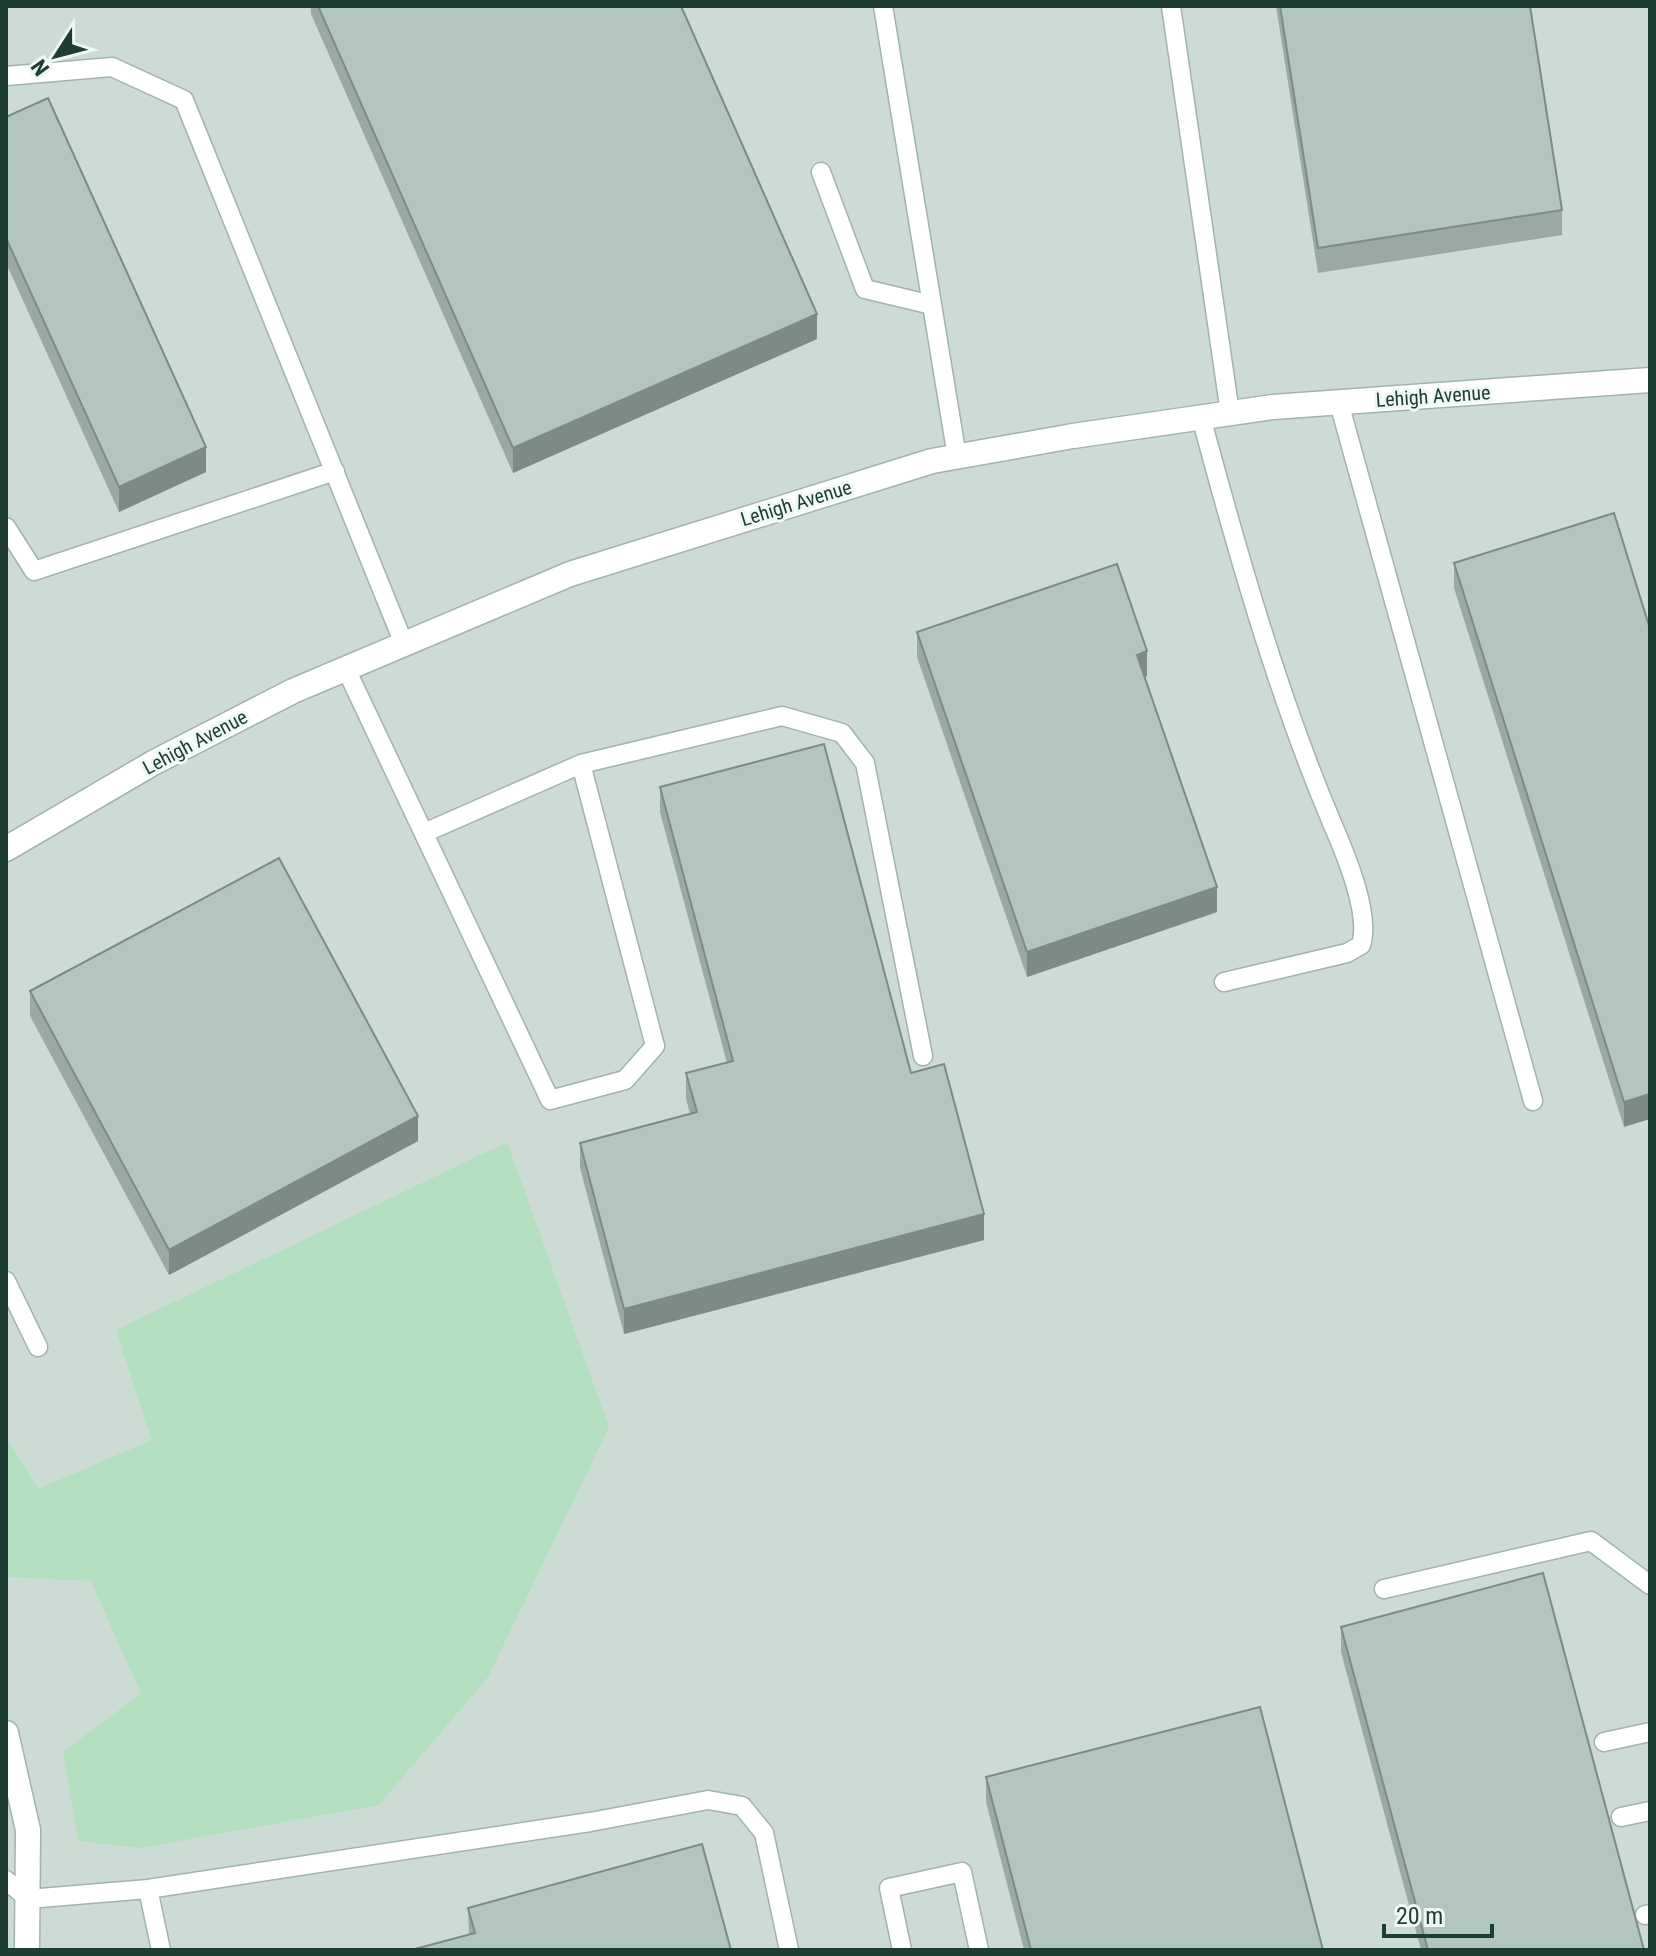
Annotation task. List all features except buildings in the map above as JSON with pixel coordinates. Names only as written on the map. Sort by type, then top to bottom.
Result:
[{"type":"street","name":"Lehigh Avenue","points":[[6,849],[153,763],[293,691],[570,574],[932,461],[1230,413],[1650,380]]},
{"type":"street","points":[[6,1733],[28,1830],[27,1950]]},
{"type":"lane","points":[[883,6],[957,457]]},
{"type":"lane","points":[[1171,6],[1230,413]]},
{"type":"lane","points":[[6,76],[112,67],[184,100],[404,644]]},
{"type":"lane","points":[[821,172],[865,289],[932,305]]},
{"type":"lane","points":[[1339,403],[1533,1101]]},
{"type":"lane","points":[[1201,417],[1238,555],[1313,778],[1344,851],[1365,931],[1361,945],[1347,953],[1224,982]]},
{"type":"lane","points":[[6,527],[34,571],[335,471]]},
{"type":"lane","points":[[346,669],[550,1100],[625,1080],[655,1046],[581,764]]},
{"type":"lane","points":[[424,833],[581,764],[782,716],[842,733],[865,763],[923,1056]]},
{"type":"lane","points":[[6,1281],[38,1347]]},
{"type":"lane","points":[[1384,1589],[1591,1541],[1650,1585]]},
{"type":"lane","points":[[1604,1742],[1650,1732]]},
{"type":"lane","points":[[6,1880],[28,1899],[148,1889],[575,1825],[708,1800],[742,1806],[764,1833],[789,1950]]},
{"type":"lane","points":[[1621,1817],[1650,1811]]},
{"type":"lane","points":[[902,1950],[889,1888],[962,1872],[979,1950]]},
{"type":"lane","points":[[148,1889],[161,1950]]},
{"type":"shaded area","points":[[6,6],[1650,6],[1650,1950],[6,1950]]},
{"type":"green space","points":[[507,1142],[609,1427],[488,1677],[379,1805],[140,1848],[78,1841],[63,1752],[141,1694],[91,1581],[10,1577],[6,1571],[6,1436],[38,1489],[152,1440],[116,1330]]}]
